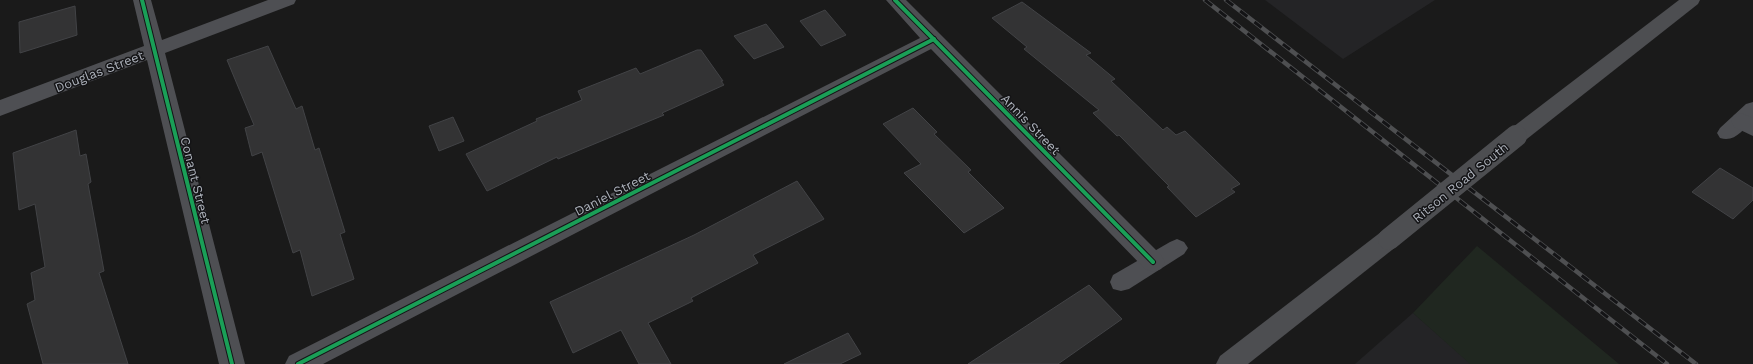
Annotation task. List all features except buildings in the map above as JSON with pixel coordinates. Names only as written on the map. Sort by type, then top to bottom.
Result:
[{"type":"main road","name":"Ritson Road South","points":[[1229,364],[1389,239],[1516,136],[1691,0]]},
{"type":"street","name":"Conant Street","points":[[142,0],[232,364]]},
{"type":"street","name":"Douglas Street","points":[[0,108],[287,0]]},
{"type":"street","name":"Annis Street","points":[[895,0],[1153,262]]},
{"type":"street","name":"Daniel Street","points":[[298,364],[934,39]]},
{"type":"lane","points":[[1121,282],[1177,248]]},
{"type":"shaded area","points":[[1265,0],[1435,0],[1343,59]]},
{"type":"shaded area","points":[[1477,246],[1619,364],[1470,364],[1413,313]]},
{"type":"shaded area","points":[[1413,313],[1471,364],[1355,364]]},
{"type":"railway","points":[[1205,0],[1667,364]]},
{"type":"railway","points":[[1226,0],[1696,364]]},
{"type":"cycle path","points":[[142,0],[232,364]]},
{"type":"cycle path","points":[[895,0],[1153,262]]},
{"type":"cycle path","points":[[298,364],[934,39]]}]
